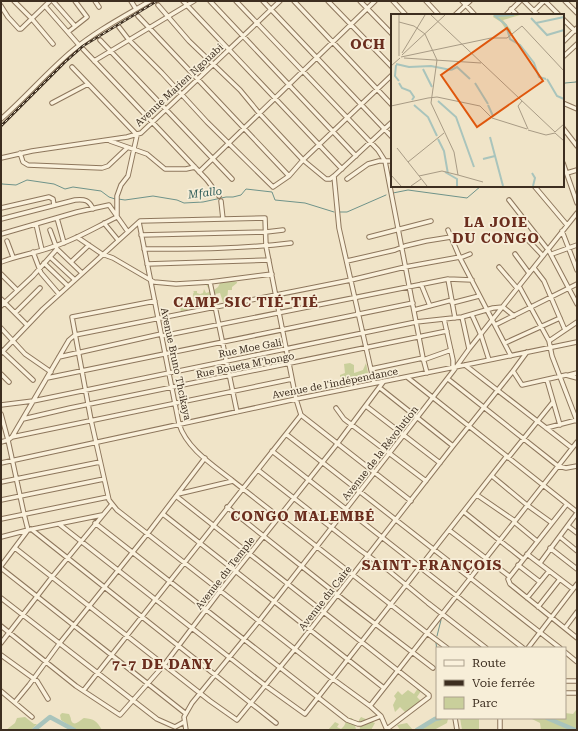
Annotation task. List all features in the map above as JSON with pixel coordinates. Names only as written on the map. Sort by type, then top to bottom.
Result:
[{"type":"street","points":[[14,1],[32,18],[53,44]]},
{"type":"street","points":[[43,1],[79,45]]},
{"type":"street","points":[[1,6],[8,17],[19,29],[21,29],[50,1]]},
{"type":"street","points":[[53,1],[75,26]]},
{"type":"street","points":[[68,32],[87,17],[75,1]]},
{"type":"street","points":[[95,1],[99,7]]},
{"type":"street","points":[[132,1],[136,9]]},
{"type":"street","points":[[1,119],[79,45],[97,32],[150,1]]},
{"type":"street","points":[[182,1],[342,169]]},
{"type":"street","points":[[94,62],[194,1]]},
{"type":"street","points":[[210,1],[356,156]]},
{"type":"street","points":[[236,1],[381,153],[385,161],[397,230],[427,373]]},
{"type":"street","points":[[263,1],[391,136]]},
{"type":"street","name":"Avenue Marien Ngouabi","points":[[1,158],[20,153],[137,135],[166,110],[280,1]]},
{"type":"street","points":[[294,1],[391,104]]},
{"type":"street","points":[[328,1],[391,66]]},
{"type":"street","points":[[360,1],[391,33]]},
{"type":"street","points":[[199,172],[375,1]]},
{"type":"street","points":[[393,1],[405,14]]},
{"type":"street","points":[[426,1],[438,14]]},
{"type":"street","points":[[462,1],[474,14]]},
{"type":"street","points":[[456,14],[470,1]]},
{"type":"street","points":[[507,14],[520,1]]},
{"type":"street","points":[[524,1],[537,14]]},
{"type":"street","points":[[534,11],[544,1],[558,14]]},
{"type":"street","points":[[565,1],[577,13]]},
{"type":"street","points":[[158,5],[213,65],[240,90],[259,113],[303,160],[328,180],[342,169],[391,123]]},
{"type":"street","points":[[511,10],[516,14]]},
{"type":"street","points":[[138,16],[289,176]]},
{"type":"street","points":[[564,20],[576,30],[564,40]]},
{"type":"street","points":[[119,27],[128,40],[273,187],[289,176],[319,144],[391,76]]},
{"type":"street","points":[[100,40],[232,179]]},
{"type":"street","points":[[564,56],[577,44]]},
{"type":"street","points":[[83,49],[195,167],[219,196]]},
{"type":"street","points":[[72,67],[137,135],[128,176],[121,185],[117,196],[117,217]]},
{"type":"street","points":[[52,103],[88,84]]},
{"type":"street","points":[[564,103],[577,109]]},
{"type":"street","points":[[564,129],[577,146]]},
{"type":"street","points":[[108,140],[147,154],[165,169],[186,169],[195,167]]},
{"type":"street","points":[[20,153],[23,162],[28,165],[102,168],[108,166],[128,148]]},
{"type":"street","points":[[347,179],[368,164],[379,161],[391,161]]},
{"type":"street","points":[[564,166],[577,203]]},
{"type":"street","points":[[567,173],[577,170]]},
{"type":"street","points":[[334,176],[339,228],[374,384]]},
{"type":"street","points":[[535,187],[568,225]]},
{"type":"street","points":[[1,208],[49,197],[53,199],[54,205]]},
{"type":"street","points":[[1,219],[82,199],[88,201],[93,209]]},
{"type":"street","points":[[509,200],[550,251],[577,304]]},
{"type":"street","points":[[221,201],[223,219]]},
{"type":"street","points":[[1,234],[77,212],[110,206],[128,232]]},
{"type":"street","name":"Avenue de la Révolution","points":[[185,713],[346,510],[448,379],[469,349],[494,322],[529,273],[550,251],[577,214]]},
{"type":"street","name":"Avenue de la Révolution","points":[[563,232],[577,214]]},
{"type":"street","points":[[1,261],[33,252],[56,248],[117,217]]},
{"type":"street","points":[[57,218],[64,243]]},
{"type":"street","points":[[32,380],[1,352],[59,294],[139,221],[265,219],[266,246],[296,399],[301,415],[411,501]]},
{"type":"street","name":"Avenue Bruno Thcikaya","points":[[139,221],[180,424],[182,433],[187,440],[205,458],[242,489],[446,647]]},
{"type":"street","points":[[369,237],[432,221]]},
{"type":"street","points":[[36,224],[42,250]]},
{"type":"street","points":[[104,224],[118,240]]},
{"type":"street","points":[[50,230],[56,248],[82,273]]},
{"type":"street","points":[[141,235],[266,232],[283,230]]},
{"type":"street","points":[[448,230],[460,258],[511,356]]},
{"type":"street","points":[[563,232],[577,270]]},
{"type":"street","points":[[77,237],[102,254],[113,258],[150,281],[160,283],[176,284],[210,282],[272,274]]},
{"type":"street","points":[[347,261],[434,239],[451,237]]},
{"type":"street","points":[[527,239],[543,256]]},
{"type":"street","points":[[7,241],[13,257]]},
{"type":"street","points":[[144,249],[205,249],[266,246],[291,243]]},
{"type":"street","points":[[71,262],[88,245]]},
{"type":"street","points":[[550,251],[577,245]]},
{"type":"street","points":[[1,306],[39,269],[56,248]]},
{"type":"street","name":"Avenue de la Révolution","points":[[519,287],[543,256],[550,251]]},
{"type":"street","points":[[33,252],[39,269],[46,280],[59,294]]},
{"type":"street","points":[[1,442],[12,437],[71,337],[75,335],[351,280],[405,266],[460,258],[470,254]]},
{"type":"street","points":[[515,254],[529,273]]},
{"type":"street","points":[[50,257],[75,280]]},
{"type":"street","points":[[147,264],[269,260]]},
{"type":"street","points":[[44,263],[68,286]]},
{"type":"street","points":[[499,267],[519,287],[531,307],[551,348],[560,377],[577,420],[546,428]]},
{"type":"street","points":[[534,268],[544,281],[565,330]]},
{"type":"street","points":[[1,274],[17,290]]},
{"type":"street","points":[[59,358],[162,335],[219,325],[409,286],[448,279],[472,280]]},
{"type":"street","points":[[448,279],[456,318]]},
{"type":"street","points":[[210,282],[237,412]]},
{"type":"street","points":[[421,284],[430,306]]},
{"type":"street","points":[[494,322],[514,316],[577,284]]},
{"type":"street","points":[[14,313],[40,288]]},
{"type":"street","points":[[414,310],[479,296]]},
{"type":"street","points":[[1,299],[27,325]]},
{"type":"street","points":[[155,301],[72,317],[91,420],[108,497],[112,504],[117,510],[220,591],[370,706],[381,716],[387,729],[429,696],[362,641],[176,495]]},
{"type":"street","points":[[47,378],[413,303]]},
{"type":"street","points":[[504,307],[514,316]]},
{"type":"street","name":"Rue Moe Gali","points":[[1,405],[33,401],[85,389],[416,322],[462,317],[504,307]]},
{"type":"street","points":[[472,315],[489,360]]},
{"type":"street","points":[[462,317],[469,349]]},
{"type":"street","points":[[505,343],[560,318]]},
{"type":"street","points":[[444,319],[456,368]]},
{"type":"street","points":[[548,341],[577,322]]},
{"type":"street","points":[[1,328],[25,354],[51,372]]},
{"type":"street","name":"Rue Boueta M'bongo","points":[[23,419],[447,331]]},
{"type":"street","name":"Avenue de la Révolution","points":[[456,368],[481,336]]},
{"type":"street","name":"Avenue de l'indépendance","points":[[97,443],[296,399],[456,368],[577,342]]},
{"type":"street","points":[[371,369],[423,359],[451,350]]},
{"type":"street","name":"Avenue du Caire","points":[[200,693],[237,720],[266,686],[453,446],[513,372],[527,352]]},
{"type":"street","points":[[465,365],[572,448]]},
{"type":"street","points":[[513,372],[522,385],[577,373]]},
{"type":"street","points":[[1,374],[9,382]]},
{"type":"street","points":[[566,376],[577,378]]},
{"type":"street","points":[[407,377],[577,512],[540,563]]},
{"type":"street","points":[[12,437],[292,379]]},
{"type":"street","points":[[448,379],[558,466],[566,468],[577,466]]},
{"type":"street","points":[[547,380],[560,425]]},
{"type":"street","name":"Avenue du Temple","points":[[84,690],[119,715],[133,701],[164,665],[220,591],[352,425],[384,381]]},
{"type":"street","points":[[380,388],[453,446]]},
{"type":"street","points":[[59,524],[266,686],[305,714],[419,567],[553,402]]},
{"type":"street","points":[[366,406],[440,463]]},
{"type":"street","points":[[572,408],[577,407]]},
{"type":"street","points":[[336,408],[342,417],[426,481]]},
{"type":"street","points":[[1,414],[29,530],[67,558],[276,723]]},
{"type":"street","points":[[1,626],[84,690],[213,524],[301,415]]},
{"type":"street","points":[[286,434],[559,647]]},
{"type":"street","points":[[370,706],[577,442]]},
{"type":"street","points":[[1,463],[97,443]]},
{"type":"street","points":[[272,451],[522,647]]},
{"type":"street","points":[[15,702],[104,587],[133,553],[205,458]]},
{"type":"street","points":[[1,482],[100,462]]},
{"type":"street","points":[[258,470],[406,584],[485,647]]},
{"type":"street","points":[[492,476],[527,505],[552,523]]},
{"type":"street","points":[[1,500],[104,479]]},
{"type":"street","points":[[176,495],[234,482]]},
{"type":"street","points":[[477,495],[515,521],[537,541]]},
{"type":"street","points":[[1,519],[108,497]]},
{"type":"street","points":[[1,643],[81,540],[112,504]]},
{"type":"street","points":[[567,504],[508,579],[510,584],[577,637]]},
{"type":"street","points":[[227,508],[433,668]]},
{"type":"street","points":[[464,512],[524,558]]},
{"type":"street","points":[[162,514],[384,688]]},
{"type":"street","points":[[1,537],[102,515]]},
{"type":"street","points":[[95,523],[347,720],[358,724],[381,716]]},
{"type":"street","points":[[568,526],[577,532]]},
{"type":"street","points":[[29,530],[1,567],[185,713],[184,722],[186,730]]},
{"type":"street","points":[[449,530],[509,576]]},
{"type":"street","points":[[560,537],[577,551]]},
{"type":"street","points":[[16,548],[200,693]]},
{"type":"street","points":[[550,548],[577,569]]},
{"type":"street","points":[[527,554],[573,589]]},
{"type":"street","points":[[518,565],[540,582]]},
{"type":"street","points":[[527,598],[549,571]]},
{"type":"street","points":[[538,607],[560,579]]},
{"type":"street","points":[[529,647],[577,584]]},
{"type":"street","points":[[1,598],[158,719],[171,726],[177,727],[184,722]]},
{"type":"street","points":[[565,628],[577,612]]},
{"type":"street","points":[[566,653],[577,662]]},
{"type":"street","points":[[1,655],[34,679],[48,699]]},
{"type":"street","points":[[566,681],[577,680]]},
{"type":"street","points":[[1,691],[32,717]]},
{"type":"street","points":[[566,693],[577,693]]},
{"type":"street","points":[[455,719],[457,730]]},
{"type":"street","points":[[500,719],[500,730]]},
{"type":"green space","points":[[234,281],[237,283],[232,287],[232,290],[228,290],[227,301],[223,302],[220,293],[215,294],[215,297],[212,288],[214,290],[220,283]]},
{"type":"green space","points":[[210,282],[212,298],[209,295],[205,301],[203,295],[200,295],[194,301],[193,291],[197,291],[197,293],[200,294],[203,293],[204,289],[206,293],[209,292],[209,289],[205,283]]},
{"type":"green space","points":[[186,301],[188,311],[181,312],[179,303]]},
{"type":"green space","points":[[350,363],[354,365],[354,373],[363,370],[366,363],[368,373],[353,377],[351,379],[354,384],[346,384],[347,383],[340,377],[340,375],[345,373],[344,364]]},
{"type":"green space","points":[[418,688],[421,691],[417,697],[422,702],[407,713],[400,707],[395,712],[393,705],[396,699],[394,696],[398,691],[402,695],[408,690],[414,694]]},
{"type":"green space","points":[[576,710],[577,711],[577,730],[541,730],[540,723],[532,719],[566,719],[566,713],[573,714]]},
{"type":"green space","points":[[62,713],[69,714],[72,722],[74,723],[77,723],[84,718],[93,720],[102,730],[76,730],[61,720],[60,715]]},
{"type":"green space","points":[[25,717],[34,724],[37,724],[31,730],[6,730],[15,723],[17,718]]},
{"type":"green space","points":[[361,717],[375,723],[371,730],[360,730],[359,720]]},
{"type":"green space","points":[[436,717],[436,719],[448,719],[447,723],[434,730],[414,730]]},
{"type":"green space","points":[[348,718],[352,718],[356,730],[328,730],[335,722],[339,724],[337,727],[341,729]]},
{"type":"green space","points":[[460,719],[479,719],[479,730],[462,730]]},
{"type":"green space","points":[[407,723],[413,730],[400,730],[397,725]]},
{"type":"waterway","name":"Mfallo","points":[[564,84],[565,83],[576,82],[577,80]]},
{"type":"waterway","name":"Mfallo","points":[[1,182],[2,184],[16,185],[27,180],[54,184],[65,189],[73,187],[101,191],[109,197],[115,199]]},
{"type":"waterway","name":"Mfallo","points":[[393,193],[408,190],[467,198],[480,187]]},
{"type":"waterway","name":"Mfallo","points":[[118,199],[125,200],[153,196],[177,200],[184,203],[203,202],[241,195],[246,189],[272,192],[275,200],[305,203],[334,212]]},
{"type":"waterway","name":"Mfallo","points":[[340,212],[347,212],[386,195]]},
{"type":"waterway","points":[[437,636],[441,620]]},
{"type":"waterway","points":[[436,643],[436,647]]},
{"type":"waterway","points":[[34,730],[50,717],[74,730]]},
{"type":"waterway","points":[[417,730],[436,719]]},
{"type":"waterway","points":[[549,719],[575,730]]},
{"type":"railway","points":[[1,126],[83,46],[157,1]]},
{"type":"district","name":"OCH","points":[[368,44]]},
{"type":"district","name":"LA JOIE DU CONGO","points":[[496,230]]},
{"type":"district","name":"CAMP SIC TIÉ-TIÉ","points":[[246,302]]},
{"type":"district","name":"CONGO MALEMBÉ","points":[[303,516]]},
{"type":"district","name":"SAINT-FRANÇOIS","points":[[432,565]]},
{"type":"district","name":"7-7 DE DANY","points":[[163,664]]}]
